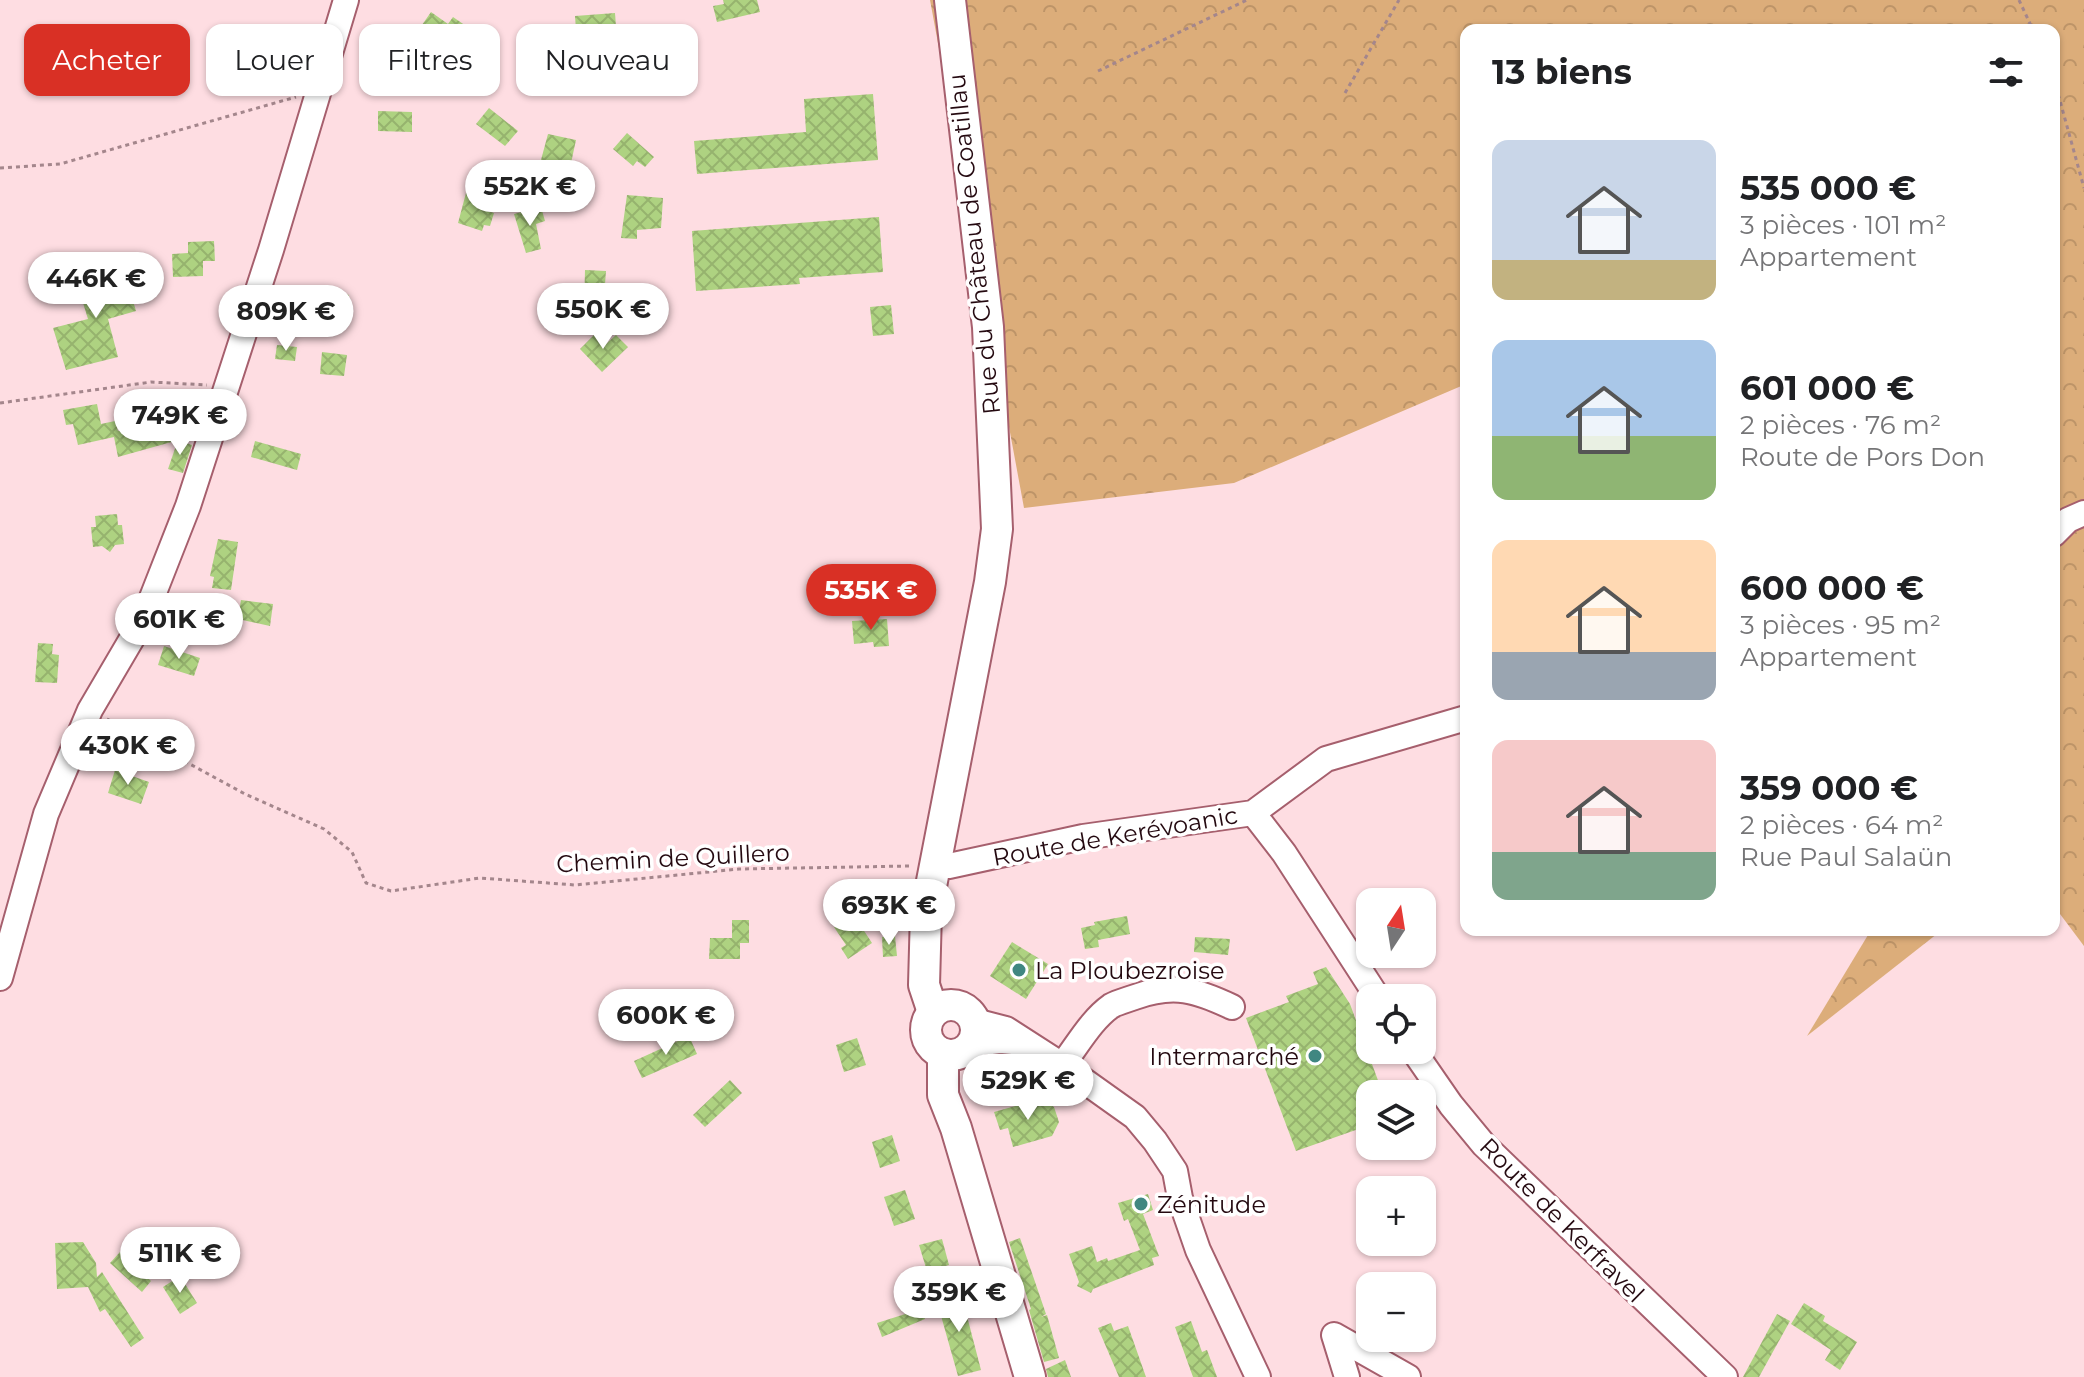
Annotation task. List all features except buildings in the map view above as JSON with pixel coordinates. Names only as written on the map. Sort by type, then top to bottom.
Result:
[{"type":"main road","name":"Rue du Château de Coatillau","points":[[950,0],[988,327],[997,529],[988,597],[926,912],[925,957],[956,1032]]},
{"type":"main road","points":[[956,1032],[956,1128],[1030,1377]]},
{"type":"street","points":[[339,24],[346,0]]},
{"type":"street","points":[[0,978],[46,814],[90,710],[144,618],[188,506],[317,96]]},
{"type":"street","points":[[2060,528],[2068,520],[2084,513]]},
{"type":"street","name":"Route de Kerévoanic","points":[[934,866],[949,866],[1083,837],[1253,813],[1326,759],[1460,720]]},
{"type":"street","points":[[1253,813],[1284,853],[1369,984]]},
{"type":"street","points":[[1062,1065],[1098,1018],[1113,1005],[1141,995],[1177,987],[1204,994],[1232,1007]]},
{"type":"street","points":[[956,1032],[1026,1043],[1135,1117],[1175,1171],[1180,1198],[1198,1250],[1258,1377]]},
{"type":"street","name":"Route de Kerfravel","points":[[1423,1064],[1484,1145],[1725,1377]]},
{"type":"street","points":[[1347,1377],[1334,1335],[1408,1377]]},
{"type":"path","points":[[1098,71],[1247,0]]},
{"type":"path","points":[[1345,93],[1399,0]]},
{"type":"path","points":[[2019,0],[2030,24]]},
{"type":"path","points":[[0,168],[69,162],[298,96]]},
{"type":"path","points":[[2060,101],[2084,188]]},
{"type":"path","points":[[0,403],[151,382],[226,390]]},
{"type":"path","name":"Chemin de Quillero","points":[[90,710],[245,794],[324,829],[352,852],[366,883],[391,891],[480,878],[575,885],[739,869],[934,866]]},
{"type":"green space","points":[[930,0],[2084,0],[2084,946],[2060,914],[2060,24],[1460,24],[1460,387],[1234,483],[1024,508]]},
{"type":"green space","points":[[1867,936],[1934,936],[1807,1036]]},
{"type":"place","name":"La Ploubezroise","points":[[1019,970]]},
{"type":"place","name":"Intermarché","points":[[1315,1056]]},
{"type":"place","name":"Zénitude","points":[[1141,1204]]}]
